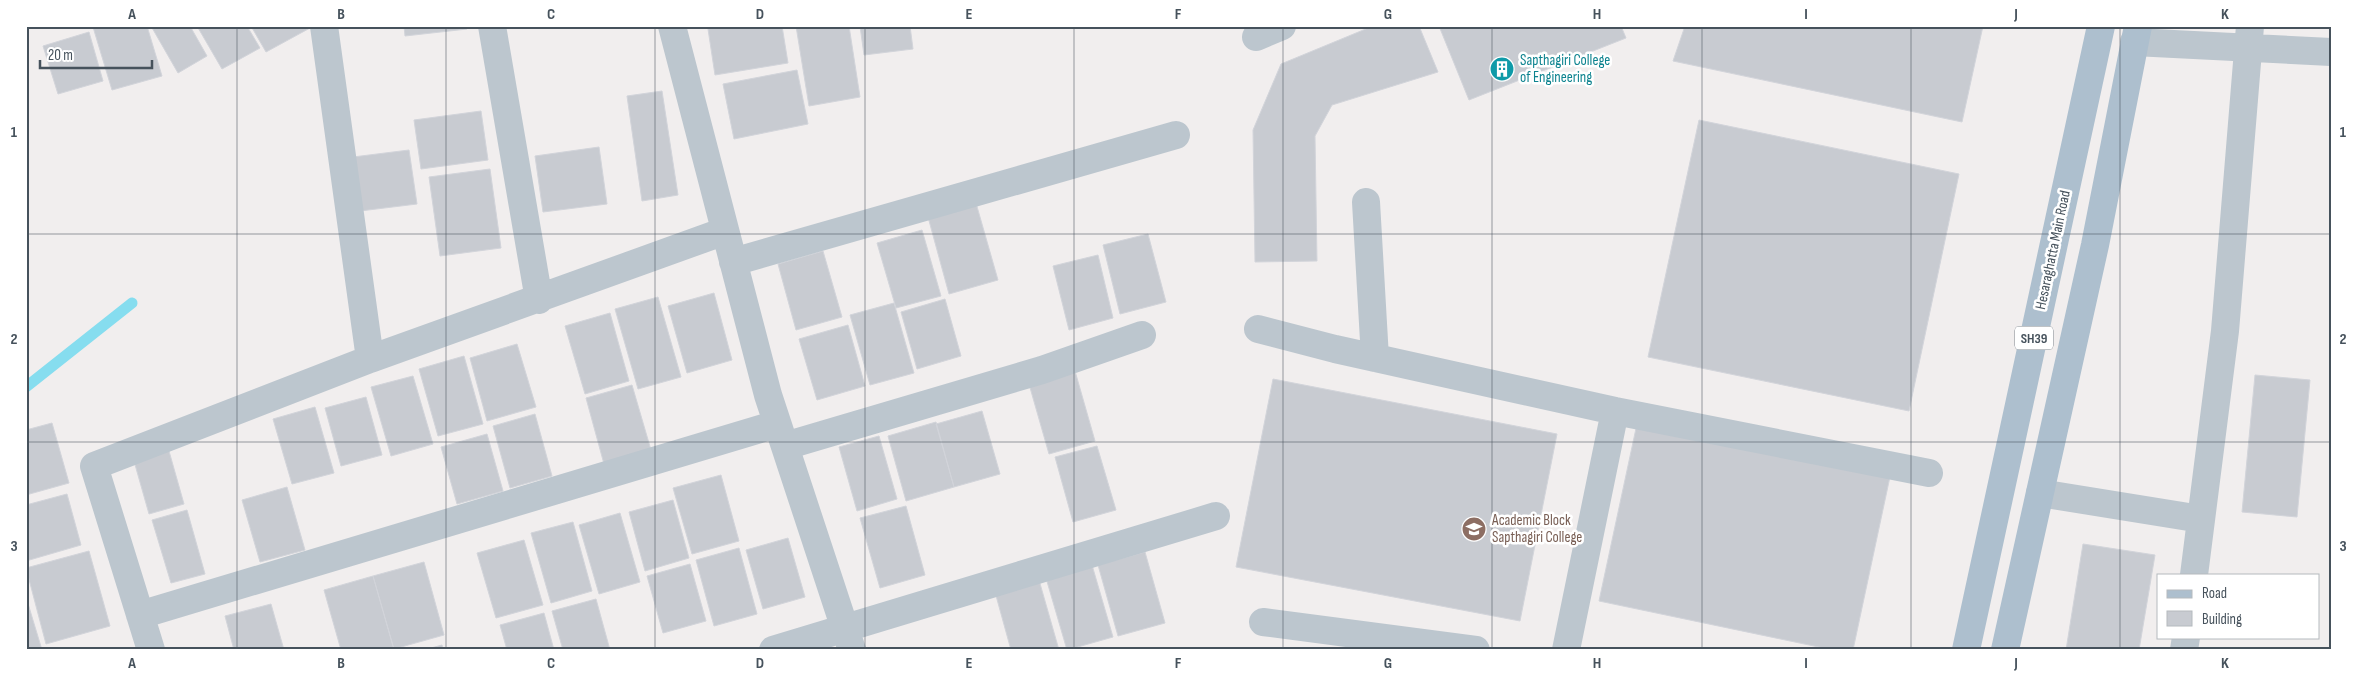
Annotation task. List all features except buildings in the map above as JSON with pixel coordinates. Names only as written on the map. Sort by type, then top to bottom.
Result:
[{"type":"main road","name":"Hesaraghatta Main Road","points":[[1966,650],[2101,26]]},
{"type":"main road","points":[[2005,650],[2095,245],[2136,34]]},
{"type":"street","points":[[324,26],[370,360]]},
{"type":"street","points":[[492,26],[539,300]]},
{"type":"street","points":[[672,26],[733,262],[781,435],[848,639]]},
{"type":"street","points":[[1256,37],[1282,26]]},
{"type":"street","points":[[2136,34],[2250,38],[2331,52]]},
{"type":"street","points":[[2194,574],[2225,330],[2250,38]]},
{"type":"street","points":[[733,262],[1176,135]]},
{"type":"street","points":[[1366,202],[1374,358]]},
{"type":"street","points":[[151,650],[94,466],[370,360],[725,231]]},
{"type":"street","points":[[1258,329],[1374,358],[1615,411],[1929,473]]},
{"type":"street","points":[[140,615],[781,435],[1042,370],[1142,335]]},
{"type":"street","points":[[1566,650],[1615,411]]},
{"type":"street","points":[[2040,493],[2201,518]]},
{"type":"street","points":[[773,650],[848,639],[1216,516]]},
{"type":"street","points":[[1263,622],[1476,650]]},
{"type":"waterway","points":[[26,387],[132,303]]},
{"type":"place","name":"Sapthagiri College of Engineering","points":[[1502,69]]},
{"type":"place","name":"Academic Block Sapthagiri College","points":[[1474,529]]}]
